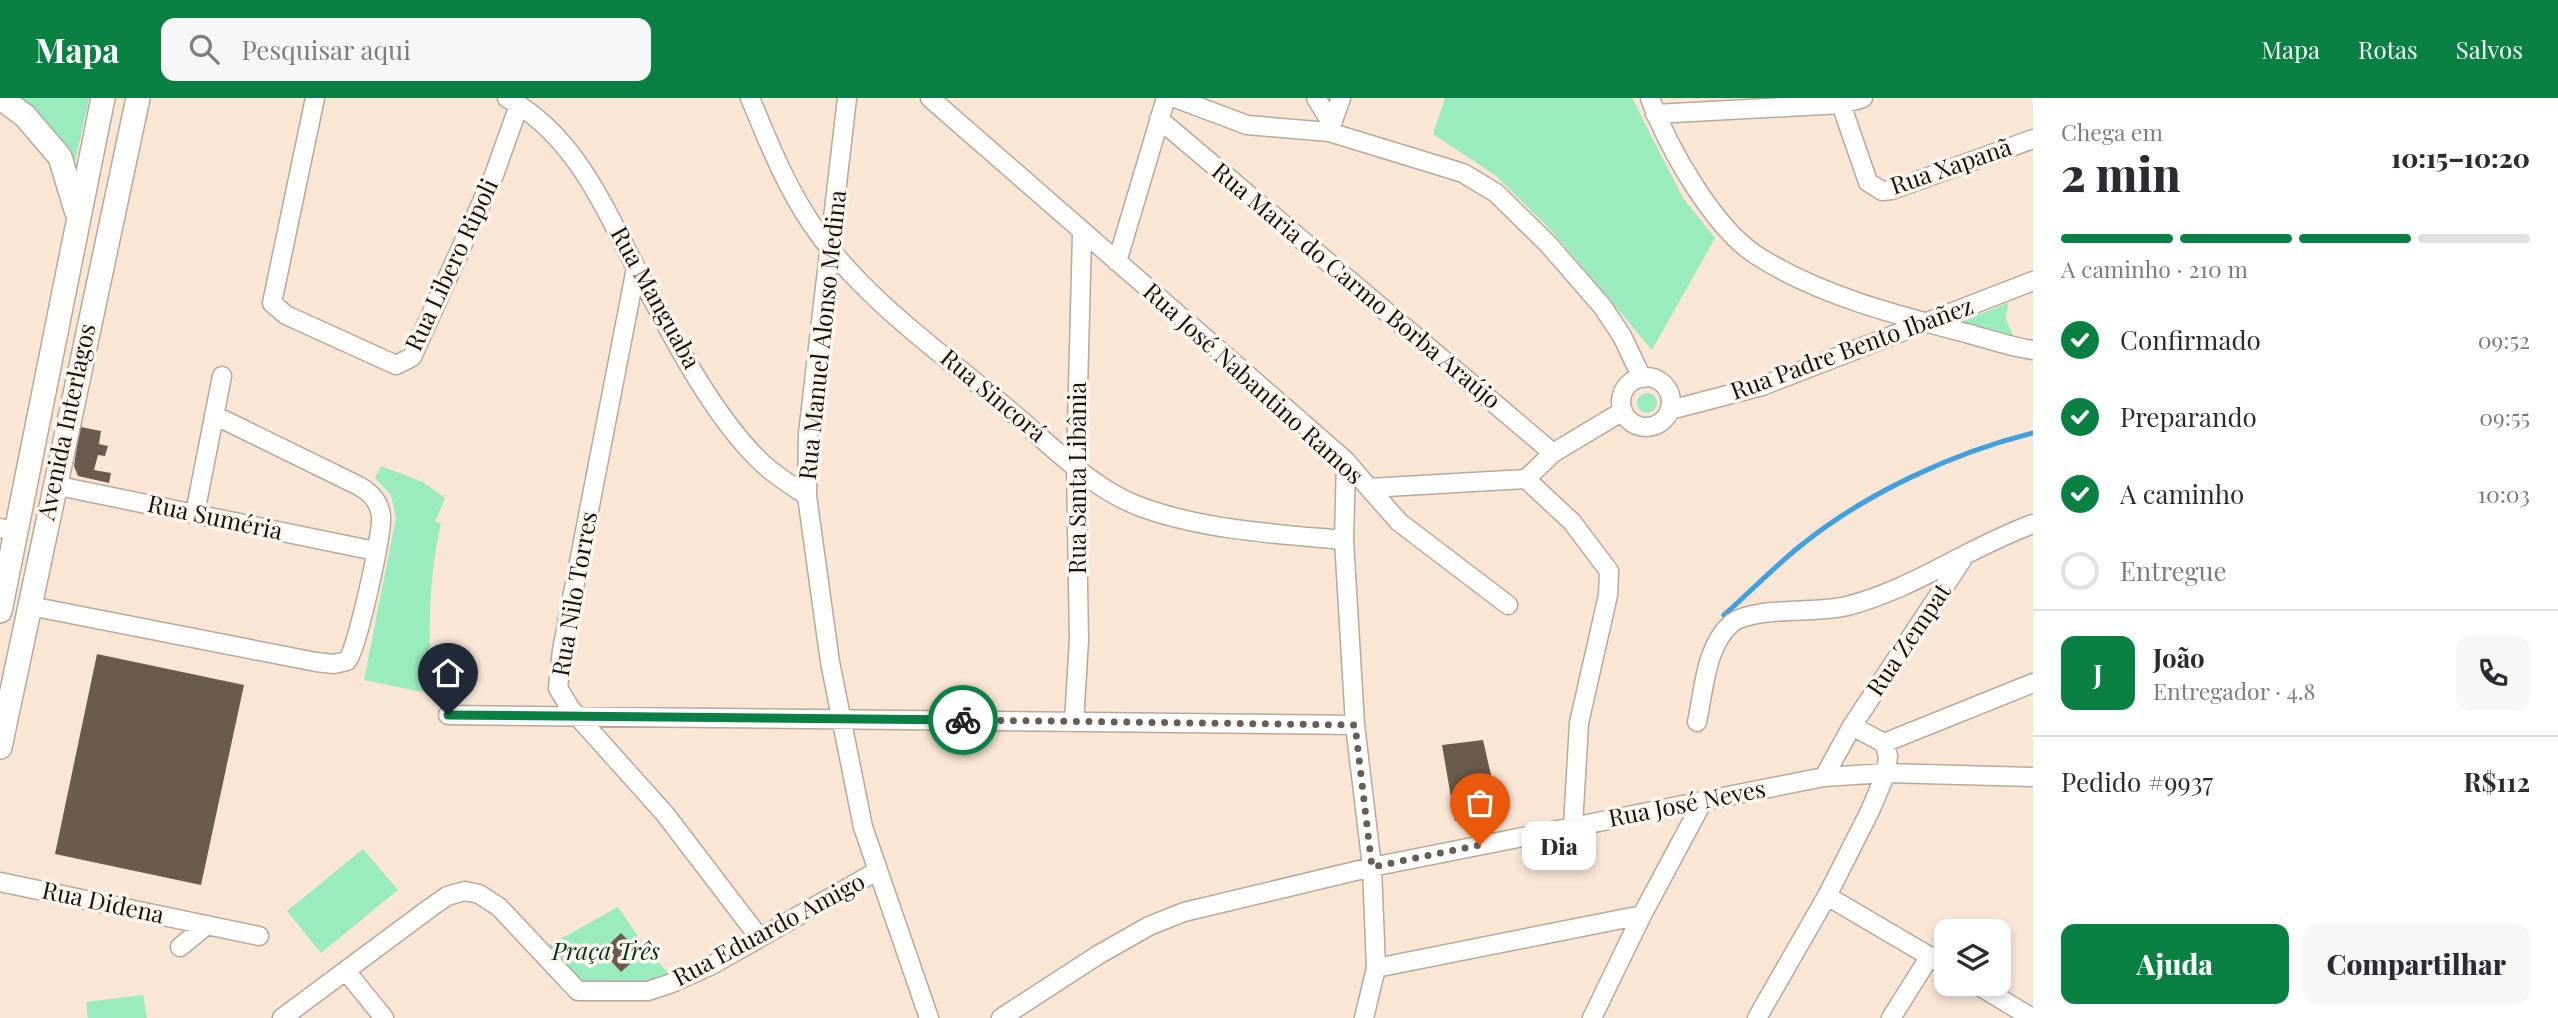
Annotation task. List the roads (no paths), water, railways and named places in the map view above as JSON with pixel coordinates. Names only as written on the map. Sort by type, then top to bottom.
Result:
[{"type":"main road","points":[[1,98],[25,116],[60,157],[77,214]]},
{"type":"main road","name":"Avenida Interlagos","points":[[0,611],[9,530],[103,98]]},
{"type":"main road","name":"Avenida Interlagos","points":[[0,747],[138,98]]},
{"type":"main road","points":[[60,157],[104,172],[123,166]]},
{"type":"street","name":"Rua Libero Ripoli","points":[[315,98],[272,303],[286,315],[396,365],[412,357],[494,175],[513,101]]},
{"type":"street","name":"Rua Sincorá","points":[[750,98],[791,188],[831,250],[875,296],[1076,466],[1115,494],[1139,507],[1170,516],[1236,528],[1344,540]]},
{"type":"street","name":"Rua Manuel Alonso Medina","points":[[847,98],[808,434],[807,496],[840,718],[863,827],[929,1018]]},
{"type":"street","name":"Rua José Nabantino Ramos","points":[[930,98],[1082,234],[1346,461],[1370,488],[1526,479]]},
{"type":"street","points":[[1117,262],[1166,98]]},
{"type":"street","points":[[1175,98],[1247,125],[1330,128],[1463,173],[1496,193],[1548,244],[1602,306],[1622,336],[1642,378]]},
{"type":"street","points":[[1316,98],[1330,128]]},
{"type":"street","points":[[1330,128],[1341,98]]},
{"type":"street","points":[[1863,98],[1841,104],[1653,106],[1693,183],[1725,226],[1755,254],[1845,296],[1928,324],[2033,350]]},
{"type":"street","name":"Rua Manguaba","points":[[513,101],[567,147],[589,177],[636,268],[732,428],[761,463],[807,496]]},
{"type":"street","name":"Rua Xapanã","points":[[1841,104],[1868,182],[1882,191],[2033,139]]},
{"type":"street","name":"Rua Maria do Carmo Borba Araújo","points":[[1159,119],[1553,453]]},
{"type":"street","name":"Rua Santa Libânia","points":[[1074,722],[1079,640],[1076,466],[1082,234]]},
{"type":"street","name":"Rua Nilo Torres","points":[[636,268],[557,675],[558,688],[577,716],[665,814],[759,937]]},
{"type":"street","name":"Rua Padre Bento Ibañez","points":[[1670,410],[1762,386],[1928,324],[2033,281]]},
{"type":"street","points":[[195,513],[222,376]]},
{"type":"street","points":[[1650,377],[1665,386],[1671,402],[1670,410],[1659,424],[1651,427],[1634,424],[1623,411],[1622,394],[1627,386],[1650,377]]},
{"type":"street","points":[[1573,825],[1579,723],[1608,595],[1609,571],[1592,544],[1526,479],[1553,453],[1623,411]]},
{"type":"street","points":[[30,606],[316,662],[341,663],[351,656],[381,520],[373,495],[214,415]]},
{"type":"street","points":[[1346,461],[1344,540],[1355,725],[1372,867],[1376,968],[1364,1018]]},
{"type":"street","name":"Rua Suméria","points":[[54,485],[375,551]]},
{"type":"street","points":[[1370,488],[1399,522],[1508,605]]},
{"type":"street","points":[[1697,722],[1711,656],[1725,631],[1740,618],[1824,611],[1850,606],[1941,570],[1966,554],[2033,524]]},
{"type":"street","name":"Rua Zempat","points":[[1824,777],[1852,726],[1966,554]]},
{"type":"street","points":[[1884,743],[2033,683]]},
{"type":"street","points":[[448,715],[1355,725]]},
{"type":"street","points":[[1757,1018],[1827,896],[1886,773],[1888,756],[1884,743],[1852,726]]},
{"type":"street","name":"Rua José Neves","points":[[1001,1018],[1149,926],[1184,912],[1372,867],[1824,777],[1886,773],[2033,777]]},
{"type":"street","points":[[1592,1018],[1642,915],[1703,801]]},
{"type":"street","name":"Rua Eduardo Amigo","points":[[282,1018],[438,902],[465,891],[480,894],[494,902],[571,986],[585,992],[654,990],[712,965],[877,871]]},
{"type":"street","name":"Rua Didena","points":[[0,882],[259,936]]},
{"type":"street","points":[[1827,896],[1934,958]]},
{"type":"street","points":[[1376,968],[1642,915]]},
{"type":"street","name":"Rua Didena","points":[[180,947],[207,925]]},
{"type":"street","points":[[1891,1018],[1930,956]]},
{"type":"street","points":[[346,971],[384,1018]]},
{"type":"street","points":[[1996,996],[2033,1018]]},
{"type":"waterway","points":[[1724,615],[1799,547],[1880,493],[1971,452],[2033,433]]},
{"type":"place","name":"Dia","points":[[1480,845]]},
{"type":"park label","name":"Praça Três","points":[[606,952]]}]
